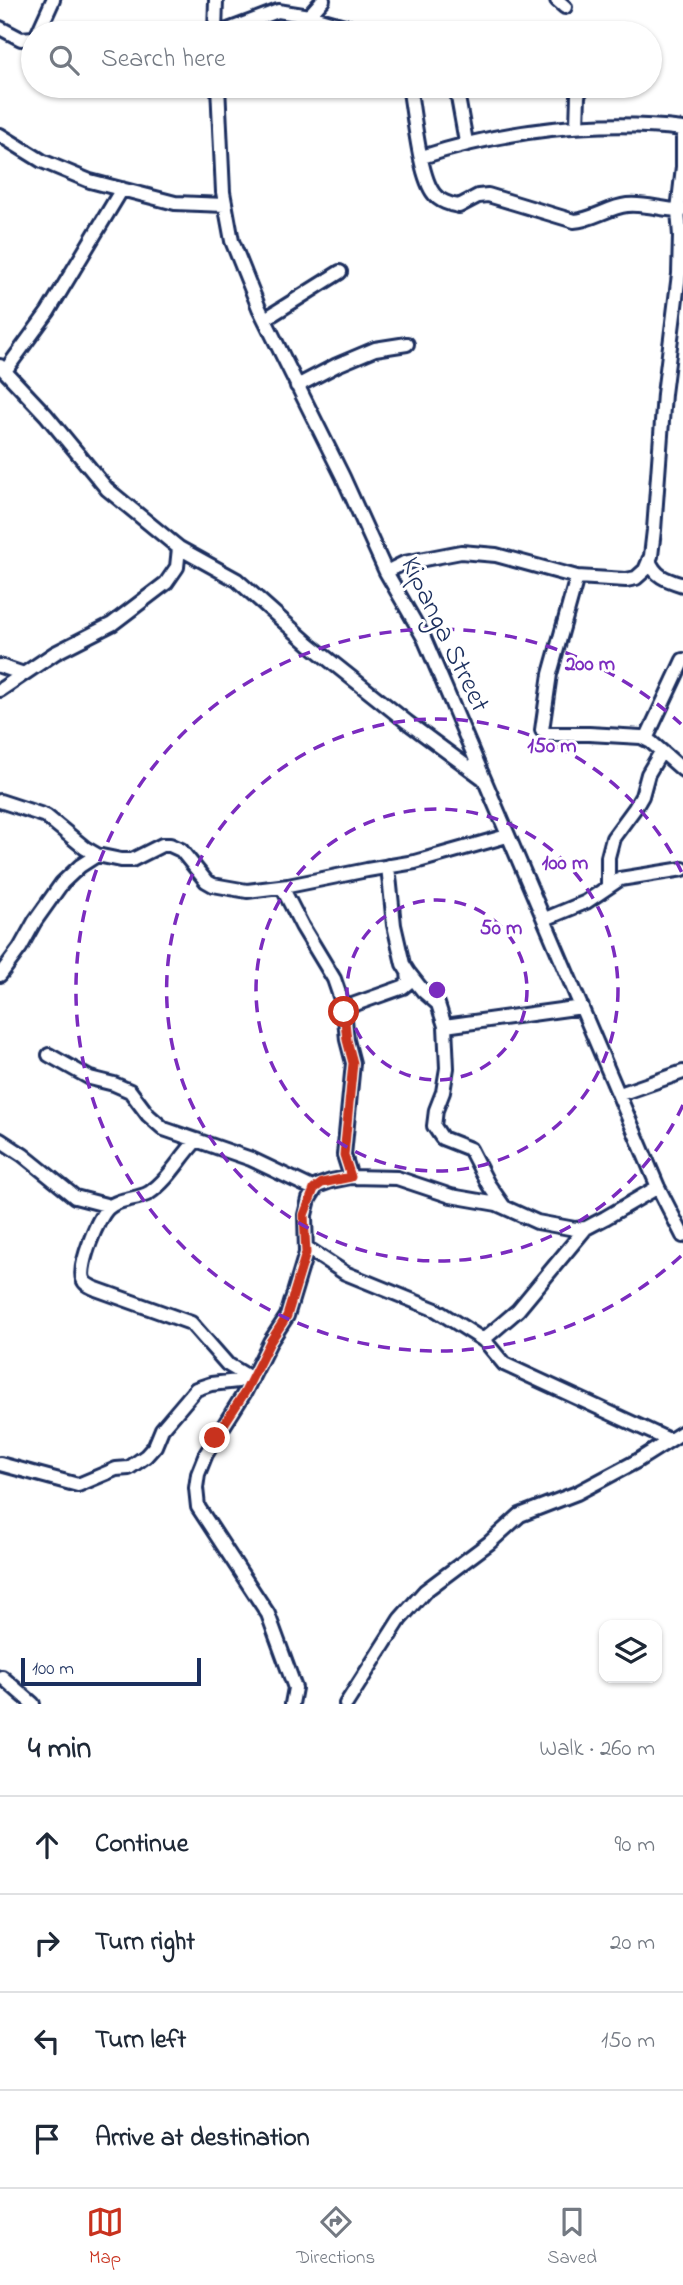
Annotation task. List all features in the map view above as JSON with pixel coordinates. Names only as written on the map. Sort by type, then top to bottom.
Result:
[{"type":"street","points":[[43,21],[53,0]]},
{"type":"street","points":[[309,16],[323,0]]},
{"type":"street","points":[[213,1],[216,21]]},
{"type":"street","points":[[251,21],[278,11],[327,21]]},
{"type":"street","points":[[0,28],[21,39]]},
{"type":"street","name":"Kipanga Street","points":[[219,98],[225,205],[232,241],[265,319],[341,473],[386,572],[424,638],[658,1187],[683,1236]]},
{"type":"street","points":[[411,98],[426,177],[435,195],[456,206],[483,195],[495,196],[574,220],[629,205],[680,210]]},
{"type":"street","points":[[458,98],[466,142]]},
{"type":"street","points":[[577,127],[578,98]]},
{"type":"street","points":[[386,572],[404,563],[461,552],[480,553],[577,577],[626,580],[641,575],[649,560],[654,530],[664,394],[679,274],[683,129],[646,125],[577,127],[466,142],[422,157]]},
{"type":"street","points":[[0,135],[66,173],[175,203],[225,205]]},
{"type":"street","points":[[122,189],[48,312],[3,369],[46,415],[107,489],[179,548],[237,580],[309,644],[407,722],[485,779]]},
{"type":"street","points":[[265,319],[340,272]]},
{"type":"street","points":[[297,386],[375,349],[407,344]]},
{"type":"street","points":[[0,690],[55,653],[112,624],[166,583],[177,567],[179,548]]},
{"type":"street","points":[[649,560],[657,575],[683,585]]},
{"type":"street","points":[[577,577],[550,674],[542,730],[548,734],[637,736],[646,739],[683,770]]},
{"type":"street","points":[[646,739],[683,660]]},
{"type":"street","points":[[0,666],[24,674]]},
{"type":"street","points":[[608,885],[608,856],[613,838],[642,796],[648,774],[661,752]]},
{"type":"street","points":[[0,800],[46,816],[97,855],[132,860],[162,845],[170,845],[181,850],[213,886],[247,891],[415,862],[507,836]]},
{"type":"street","points":[[0,975],[62,883],[97,855]]},
{"type":"street","points":[[388,866],[394,925],[403,964],[423,991],[438,1004],[445,1026],[447,1068],[434,1126],[442,1138],[470,1149],[488,1184],[504,1207]]},
{"type":"street","points":[[545,919],[586,902],[608,885],[633,876],[683,869]]},
{"type":"street","points":[[282,887],[334,979],[344,1008],[347,1040],[353,1063],[344,1155],[351,1177]]},
{"type":"street","points":[[344,1008],[407,985],[408,972]]},
{"type":"street","points":[[445,1026],[582,1007]]},
{"type":"street","points":[[49,1055],[90,1078],[130,1091],[164,1129],[251,1159],[314,1189]]},
{"type":"street","points":[[620,1094],[683,1072]]},
{"type":"street","points":[[0,1140],[75,1197],[110,1206],[149,1192],[166,1178],[182,1155],[197,1140]]},
{"type":"street","points":[[292,1704],[295,1688],[268,1614],[198,1507],[196,1497],[198,1474],[206,1454],[287,1316],[307,1248],[304,1215],[314,1189],[322,1183],[351,1177],[397,1178],[451,1196],[504,1207],[546,1224],[586,1228]]},
{"type":"street","points":[[483,1340],[518,1310],[586,1228],[658,1187]]},
{"type":"street","points":[[110,1206],[99,1222],[83,1267],[82,1275],[87,1285],[191,1323],[227,1364],[250,1378]]},
{"type":"street","points":[[307,1248],[345,1273],[436,1310],[483,1340],[504,1364],[669,1440]]},
{"type":"street","points":[[0,1464],[78,1485],[116,1469],[129,1468],[155,1446],[162,1429],[196,1389],[250,1378]]},
{"type":"street","points":[[346,1704],[400,1619],[414,1602],[520,1515],[577,1493],[683,1433]]},
{"type":"street","points":[[2,1677],[33,1704]]},
{"type":"route","points":[[215,1438],[245,1392],[270,1342],[287,1316],[306,1253],[304,1215],[314,1189],[322,1183],[351,1177],[344,1155],[353,1063],[344,1012]]}]
